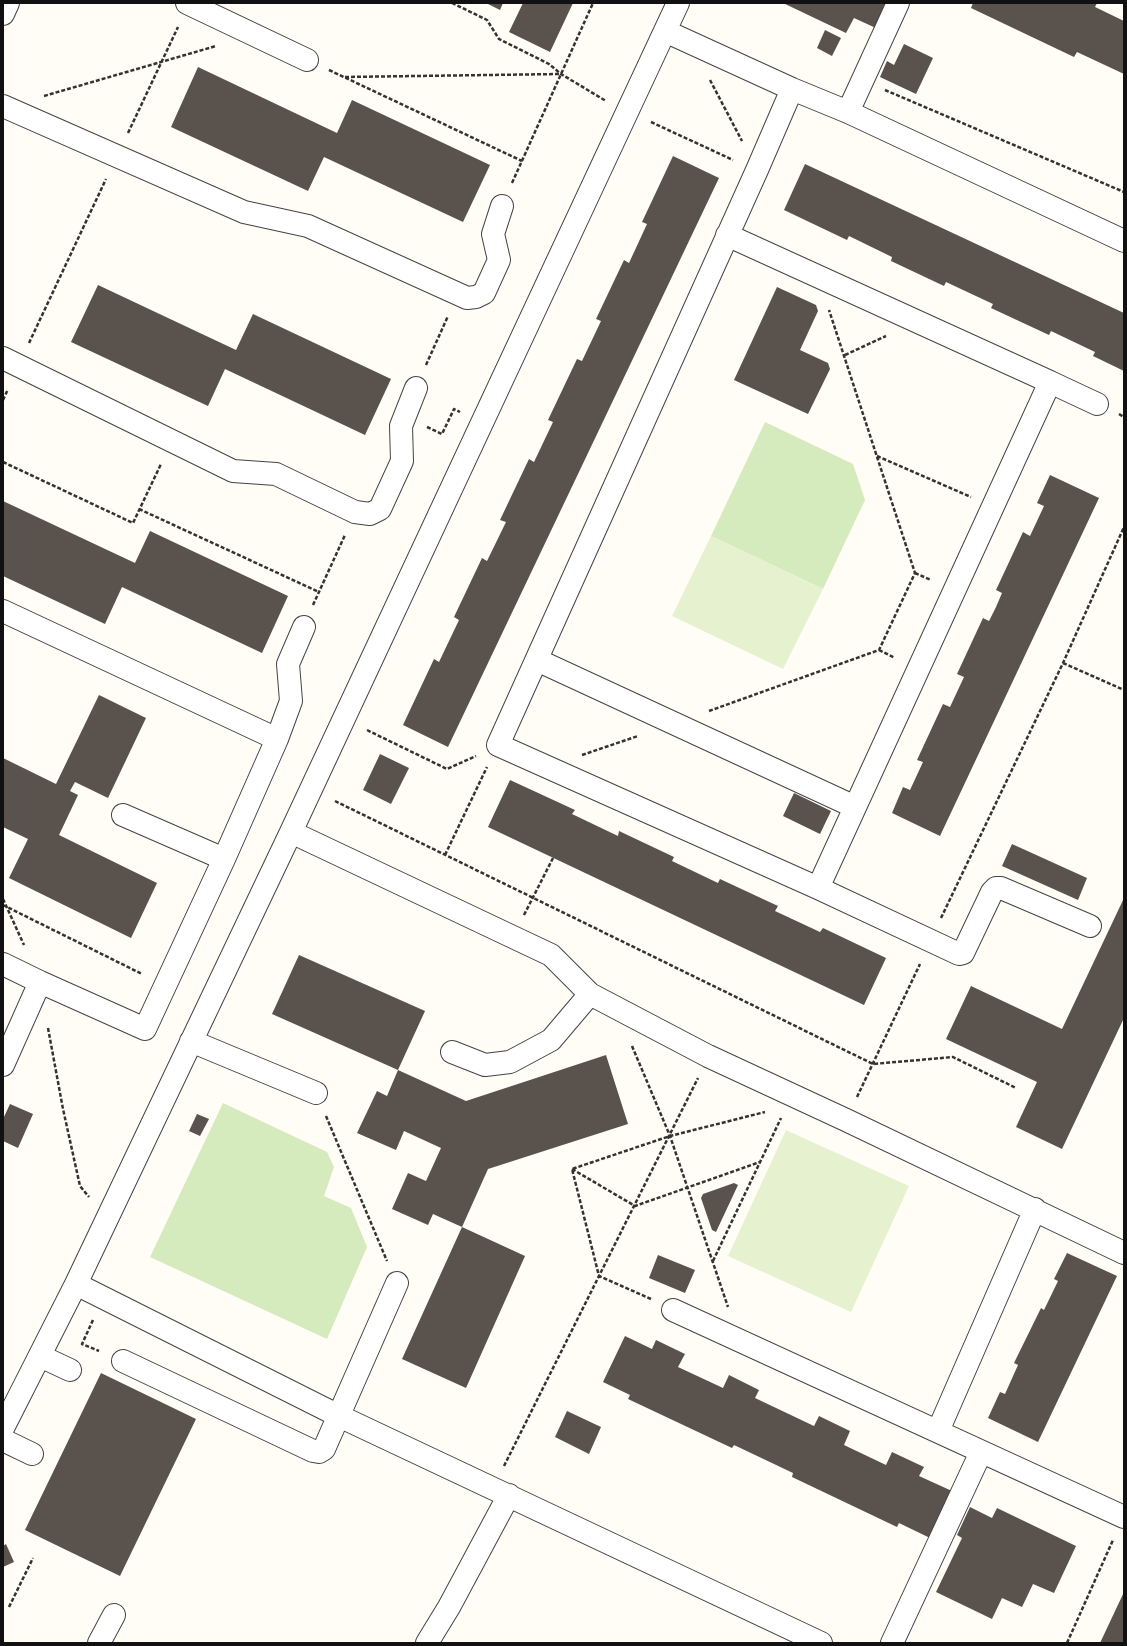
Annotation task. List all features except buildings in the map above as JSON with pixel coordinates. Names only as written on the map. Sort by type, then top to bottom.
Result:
[{"type":"street","points":[[3,14],[8,3]]},
{"type":"street","points":[[3,1428],[76,1284],[291,832],[678,3]]},
{"type":"street","points":[[848,112],[898,3]]},
{"type":"street","points":[[188,4],[307,60]]},
{"type":"street","points":[[666,31],[792,89],[848,112],[1124,241]]},
{"type":"street","points":[[792,89],[498,745],[818,888],[959,954],[963,953],[992,892],[996,888],[1001,888],[1090,926]]},
{"type":"street","points":[[3,106],[244,212],[308,226],[467,298],[476,297],[484,293],[499,260],[493,234],[502,206]]},
{"type":"street","points":[[727,235],[1097,404]]},
{"type":"street","points":[[11,362],[233,471],[276,474],[355,512],[370,514],[380,510],[402,461],[401,426],[416,388]]},
{"type":"street","points":[[818,888],[1050,382]]},
{"type":"street","points":[[3,611],[276,739]]},
{"type":"street","points":[[3,964],[145,1029],[224,859],[276,739],[291,701],[288,664],[304,627]]},
{"type":"street","points":[[537,660],[855,807]]},
{"type":"street","points":[[123,815],[224,859]]},
{"type":"street","points":[[291,832],[551,955],[590,994],[797,1104],[846,1120],[1035,1209],[1124,1253]]},
{"type":"street","points":[[3,1065],[40,982]]},
{"type":"street","points":[[452,1052],[485,1065],[510,1062],[550,1040],[590,994]]},
{"type":"street","points":[[191,1041],[316,1093]]},
{"type":"street","points":[[938,1431],[1035,1209]]},
{"type":"street","points":[[122,1361],[313,1451],[319,1452],[324,1449],[397,1283]]},
{"type":"street","points":[[76,1284],[339,1416],[821,1643]]},
{"type":"street","points":[[673,1310],[1123,1517]]},
{"type":"street","points":[[40,1356],[70,1370]]},
{"type":"street","points":[[3,1440],[32,1454]]},
{"type":"street","points":[[892,1643],[981,1452]]},
{"type":"street","points":[[427,1643],[449,1607],[509,1495]]},
{"type":"street","points":[[99,1643],[114,1616]]},
{"type":"path","points":[[452,3],[487,20],[499,39],[549,64],[561,74],[606,101]]},
{"type":"path","points":[[512,183],[593,3]]},
{"type":"path","points":[[3,400],[11,362],[117,156],[188,4]]},
{"type":"path","points":[[43,96],[255,35]]},
{"type":"path","points":[[690,42],[757,170]]},
{"type":"path","points":[[307,60],[522,161]]},
{"type":"path","points":[[344,77],[561,74]]},
{"type":"path","points":[[863,81],[1124,192]]},
{"type":"path","points":[[645,119],[757,170]]},
{"type":"path","points":[[546,767],[675,724],[880,650],[915,572],[845,355],[818,277]]},
{"type":"path","points":[[416,388],[458,294]]},
{"type":"path","points":[[845,355],[916,321]]},
{"type":"path","points":[[442,434],[454,409]]},
{"type":"path","points":[[3,462],[133,523],[172,441]]},
{"type":"path","points":[[877,456],[993,506]]},
{"type":"path","points":[[139,509],[319,592]]},
{"type":"path","points":[[313,606],[355,512]]},
{"type":"path","points":[[846,1120],[1063,663],[1124,527]]},
{"type":"path","points":[[1063,663],[1124,690]]},
{"type":"path","points":[[364,727],[367,731],[447,769],[498,745]]},
{"type":"path","points":[[445,855],[477,789]]},
{"type":"path","points":[[335,801],[873,1064],[953,1057],[1016,1088]]},
{"type":"path","points":[[524,916],[553,858]]},
{"type":"path","points":[[3,899],[40,982]]},
{"type":"path","points":[[3,905],[165,986]]},
{"type":"path","points":[[48,1027],[63,1109],[80,1186],[89,1198]]},
{"type":"path","points":[[632,1044],[670,1136],[739,1340]]},
{"type":"path","points":[[503,1469],[670,1136],[708,1056]]},
{"type":"path","points":[[316,1093],[397,1283]]},
{"type":"path","points":[[572,1169],[670,1136],[797,1104]]},
{"type":"path","points":[[712,1262],[760,1162],[797,1104]]},
{"type":"path","points":[[635,1206],[760,1162]]},
{"type":"path","points":[[572,1169],[635,1206]]},
{"type":"path","points":[[572,1169],[599,1276]]},
{"type":"path","points":[[599,1276],[673,1310]]},
{"type":"path","points":[[82,1344],[95,1316]]},
{"type":"path","points":[[1067,1643],[1123,1517]]},
{"type":"path","points":[[8,1607],[33,1558]]},
{"type":"green space","points":[[765,422],[853,464],[865,500],[823,589],[711,536]]},
{"type":"green space","points":[[711,536],[823,589],[783,669],[672,616]]},
{"type":"green space","points":[[223,1103],[327,1152],[334,1167],[324,1196],[351,1208],[367,1247],[327,1339],[150,1257]]},
{"type":"green space","points":[[786,1130],[909,1186],[851,1312],[728,1256]]}]
